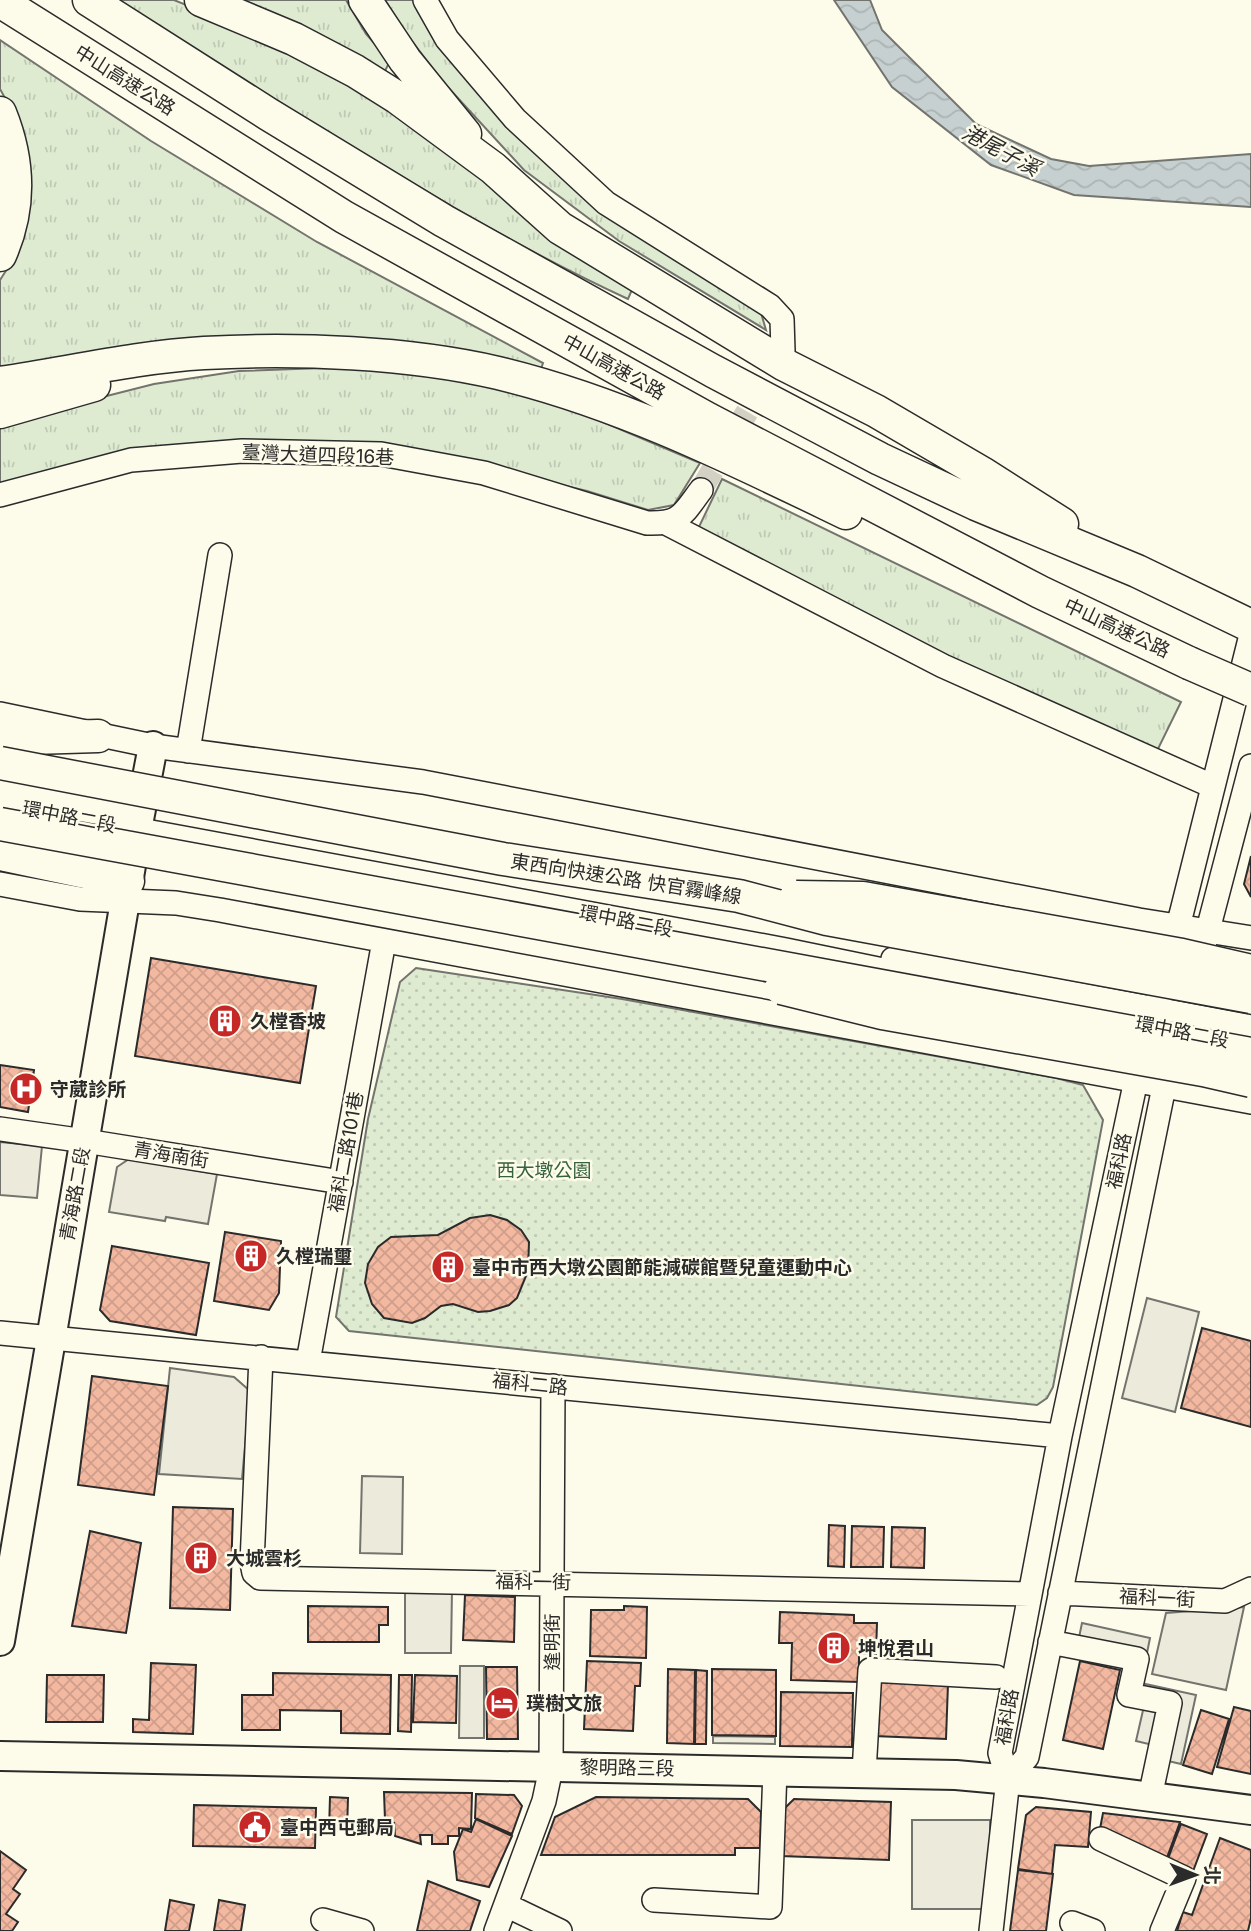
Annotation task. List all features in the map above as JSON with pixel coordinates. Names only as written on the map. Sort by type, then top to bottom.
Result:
[{"type":"highway","points":[[89,0],[268,114],[444,221],[713,371],[880,459],[976,504],[1137,571],[1251,626]]},
{"type":"highway","points":[[201,0],[294,39],[355,71],[493,168],[560,228],[785,365],[876,411],[982,473],[1137,571]]},
{"type":"highway","points":[[365,0],[405,60],[493,168]]},
{"type":"highway","name":"中山高速公路","points":[[0,1],[344,217],[708,419],[1040,592],[1251,690]]},
{"type":"highway","points":[[0,113],[12,149],[16,190],[9,233],[0,255]]},
{"type":"highway","points":[[0,412],[92,385],[288,351]]},
{"type":"highway","points":[[0,383],[202,353],[288,351],[417,360],[496,373],[540,384],[688,439],[933,556],[1040,592]]},
{"type":"highway","points":[[0,739],[98,736]]},
{"type":"highway","name":"東西向快速公路 快官霧峰線","points":[[0,763],[489,856],[739,896],[827,919],[1251,997]]},
{"type":"highway","points":[[0,824],[1251,1054]]},
{"type":"highway","points":[[0,855],[121,893]]},
{"type":"highway","points":[[739,896],[863,898],[1182,955],[1251,971]]},
{"type":"highway","points":[[581,932],[719,973],[883,1013],[1251,1081]]},
{"type":"main road","name":"青海路二段","points":[[0,1641],[85,1141],[121,893],[153,746]]},
{"type":"main road","name":"黎明路三段","points":[[0,1756],[864,1772],[1008,1779],[1251,1810]]},
{"type":"street","points":[[425,0],[447,39],[515,119],[606,203],[770,306],[782,318],[783,351]]},
{"type":"street","name":"臺灣大道四段16巷","points":[[0,495],[131,460],[242,451],[381,454],[484,473],[647,523],[668,524],[943,666],[1212,786]]},
{"type":"street","points":[[668,524],[682,515],[701,490]]},
{"type":"street","points":[[188,751],[220,555]]},
{"type":"street","name":"福科路","points":[[1008,1779],[1000,1753],[1060,1436],[1136,1080],[1178,926],[1251,635]]},
{"type":"street","points":[[0,714],[153,746],[423,782],[1251,938]]},
{"type":"street","points":[[0,728],[98,736]]},
{"type":"street","name":"福科路","points":[[1008,1779],[1027,1757],[1163,1086],[1208,931],[1251,766]]},
{"type":"street","name":"環中路二段","points":[[0,787],[138,822],[1153,1018],[1251,1027]]},
{"type":"street","name":"環中路二段","points":[[0,804],[138,822]]},
{"type":"street","points":[[0,868],[121,893],[1251,1102]]},
{"type":"street","points":[[0,884],[80,899],[121,893]]},
{"type":"street","name":"福科二路101巷","points":[[308,1362],[384,942]]},
{"type":"street","name":"環中路二段","points":[[1182,1022],[1251,1045]]},
{"type":"street","name":"青海南街","points":[[0,1129],[341,1182]]},
{"type":"street","name":"福科二路","points":[[0,1333],[1060,1436]]},
{"type":"street","name":"福科一街","points":[[261,1357],[252,1563],[254,1573],[260,1578],[1030,1594]]},
{"type":"street","name":"逢明街","points":[[496,1931],[544,1801],[551,1768],[553,1386]]},
{"type":"street","name":"福科一街","points":[[1060,1593],[1225,1601],[1251,1589]]},
{"type":"street","points":[[1050,1642],[1137,1660],[1129,1695],[1170,1703],[1150,1797]]},
{"type":"street","points":[[864,1772],[870,1670],[996,1677]]},
{"type":"street","points":[[654,1900],[770,1907],[775,1770]]},
{"type":"street","points":[[991,1931],[1008,1779]]},
{"type":"street","points":[[1101,1839],[1184,1878],[1163,1931]]},
{"type":"street","points":[[506,1905],[561,1931]]},
{"type":"street","points":[[323,1920],[362,1931]]},
{"type":"green space","points":[[113,0],[174,0],[295,49],[412,118],[634,285],[628,299],[562,267],[466,214]]},
{"type":"green space","points":[[234,0],[346,0],[366,34],[390,61],[382,77]]},
{"type":"green space","points":[[385,0],[416,0],[487,97],[761,313],[766,330],[619,241],[524,170],[444,83],[405,32]]},
{"type":"green space","points":[[0,40],[151,141],[317,242],[543,363],[539,375],[476,358],[0,374],[0,280],[20,235],[11,109],[0,89]]},
{"type":"green space","points":[[324,368],[427,371],[558,403],[700,463],[674,505],[648,510],[587,491],[490,468],[335,442],[0,484],[0,423],[154,384],[239,371]]},
{"type":"green space","points":[[722,479],[1181,702],[1155,755],[939,658],[696,533]]},
{"type":"green space","name":"西大墩公園","points":[[416,968],[622,999],[1083,1085],[1103,1120],[1053,1387],[1047,1398],[1037,1405],[349,1331],[336,1317],[368,1119],[400,982]]},
{"type":"shaded area","points":[[0,1142],[42,1146],[37,1198],[0,1195]]},
{"type":"shaded area","points":[[129,1159],[217,1174],[208,1224],[166,1217],[165,1221],[109,1212],[117,1167]]},
{"type":"shaded area","points":[[1147,1298],[1199,1312],[1175,1412],[1122,1398]]},
{"type":"shaded area","points":[[170,1368],[234,1377],[250,1391],[242,1479],[159,1474]]},
{"type":"shaded area","points":[[362,1476],[403,1477],[402,1554],[360,1553]]},
{"type":"shaded area","points":[[405,1589],[452,1589],[451,1653],[405,1653]]},
{"type":"shaded area","points":[[1244,1607],[1226,1690],[1152,1674],[1166,1613]]},
{"type":"shaded area","points":[[1082,1623],[1150,1638],[1141,1683],[1196,1695],[1181,1764],[1151,1757],[1153,1745],[1136,1741],[1144,1706],[1118,1700],[1125,1667],[1075,1657]]},
{"type":"shaded area","points":[[460,1666],[484,1666],[484,1738],[459,1738]]},
{"type":"shaded area","points":[[713,1736],[775,1737],[775,1744],[713,1743]]},
{"type":"shaded area","points":[[912,1820],[990,1820],[990,1909],[912,1909]]},
{"type":"water","name":"港尾子溪","points":[[834,0],[870,0],[882,30],[976,124],[1051,159],[1089,166],[1251,154],[1251,207],[1074,195],[991,165],[892,87]]},
{"type":"building","points":[[1251,856],[1251,897],[1244,884]]},
{"type":"building","name":"久樘香坡","points":[[151,958],[316,986],[300,1083],[135,1056]]},
{"type":"building","points":[[0,1065],[34,1070],[28,1112],[0,1107]]},
{"type":"building","name":"臺中市西大墩公園節能減碳館暨兒童運動中心","points":[[490,1215],[507,1220],[521,1230],[529,1242],[528,1271],[517,1298],[509,1305],[478,1312],[453,1304],[441,1306],[425,1318],[412,1323],[384,1318],[372,1304],[365,1283],[368,1264],[378,1247],[391,1237],[438,1235],[470,1218]]},
{"type":"building","name":"久樘瑞璽","points":[[225,1232],[281,1241],[279,1293],[269,1310],[214,1301]]},
{"type":"building","points":[[112,1246],[209,1263],[196,1335],[110,1321],[100,1310]]},
{"type":"building","points":[[1202,1328],[1251,1341],[1251,1427],[1181,1408]]},
{"type":"building","points":[[92,1376],[168,1386],[154,1495],[78,1485]]},
{"type":"building","name":"大城雲杉","points":[[173,1507],[233,1509],[230,1610],[170,1608]]},
{"type":"building","points":[[829,1525],[845,1526],[844,1567],[828,1566]]},
{"type":"building","points":[[852,1526],[884,1527],[883,1567],[851,1567]]},
{"type":"building","points":[[892,1527],[925,1528],[924,1568],[891,1567]]},
{"type":"building","points":[[90,1531],[141,1543],[126,1633],[72,1626]]},
{"type":"building","points":[[465,1595],[515,1597],[514,1642],[463,1640]]},
{"type":"building","points":[[308,1606],[388,1607],[388,1625],[379,1625],[379,1642],[308,1642]]},
{"type":"building","points":[[624,1606],[647,1607],[646,1658],[590,1656],[591,1610],[624,1610]]},
{"type":"building","name":"坤悅君山","points":[[780,1612],[854,1615],[854,1623],[877,1623],[876,1654],[859,1653],[859,1682],[791,1680],[792,1643],[779,1643]]},
{"type":"building","points":[[587,1661],[641,1663],[640,1686],[635,1686],[633,1731],[584,1729]]},
{"type":"building","points":[[1080,1661],[1120,1670],[1103,1749],[1063,1740]]},
{"type":"building","points":[[151,1663],[196,1665],[193,1734],[133,1732],[133,1719],[149,1720]]},
{"type":"building","name":"璞樹文旅","points":[[486,1667],[517,1667],[518,1739],[487,1739]]},
{"type":"building","points":[[668,1669],[695,1670],[694,1744],[667,1743]]},
{"type":"building","points":[[712,1669],[776,1670],[776,1736],[712,1735]]},
{"type":"building","points":[[696,1670],[707,1671],[706,1744],[695,1744]]},
{"type":"building","points":[[273,1673],[391,1675],[390,1734],[341,1733],[341,1711],[280,1710],[280,1730],[242,1730],[242,1695],[273,1695]]},
{"type":"building","points":[[47,1675],[104,1675],[103,1722],[46,1722]]},
{"type":"building","points":[[399,1675],[412,1675],[411,1732],[398,1731]]},
{"type":"building","points":[[415,1675],[457,1676],[456,1723],[413,1722]]},
{"type":"building","points":[[876,1682],[948,1684],[946,1739],[874,1736]]},
{"type":"building","points":[[781,1692],[853,1693],[852,1747],[780,1746]]},
{"type":"building","points":[[1234,1707],[1251,1711],[1251,1774],[1217,1767]]},
{"type":"building","points":[[1201,1710],[1229,1719],[1212,1774],[1183,1765]]},
{"type":"building","points":[[384,1792],[472,1793],[471,1829],[459,1828],[459,1836],[448,1836],[448,1844],[432,1844],[432,1835],[420,1835],[421,1844],[395,1836],[394,1823],[385,1820]]},
{"type":"building","points":[[476,1794],[514,1795],[522,1806],[512,1834],[475,1818]]},
{"type":"building","points":[[330,1797],[348,1798],[347,1831],[329,1830]]},
{"type":"building","points":[[596,1797],[748,1799],[761,1812],[760,1848],[735,1848],[735,1855],[541,1855],[555,1817]]},
{"type":"building","points":[[794,1799],[891,1802],[889,1860],[781,1856],[782,1811]]},
{"type":"building","name":"臺中西屯郵局","points":[[194,1805],[316,1808],[315,1848],[193,1846]]},
{"type":"building","points":[[1036,1807],[1091,1812],[1088,1847],[1055,1845],[1052,1874],[1018,1869],[1026,1815]]},
{"type":"building","points":[[1103,1813],[1180,1822],[1165,1863],[1099,1834]]},
{"type":"building","points":[[476,1819],[512,1836],[489,1887],[457,1880],[454,1852],[463,1829],[471,1832]]},
{"type":"building","points":[[1181,1824],[1207,1834],[1192,1874],[1166,1864]]},
{"type":"building","points":[[1220,1838],[1251,1850],[1251,1918],[1248,1931],[1177,1931],[1183,1912],[1192,1915]]},
{"type":"building","points":[[0,1851],[26,1870],[13,1889],[20,1894],[6,1914],[18,1922],[12,1931],[0,1931]]},
{"type":"building","points":[[1018,1870],[1053,1874],[1046,1931],[1010,1931]]},
{"type":"building","points":[[428,1881],[480,1901],[470,1931],[417,1931]]},
{"type":"building","points":[[170,1900],[194,1905],[189,1931],[165,1931]]},
{"type":"building","points":[[219,1900],[245,1905],[241,1931],[214,1931]]},
{"type":"tunnel","points":[[701,490],[783,351]]},
{"type":"place","name":"久樘香坡","points":[[225,1021]]},
{"type":"place","name":"守葳診所","points":[[26,1089]]},
{"type":"place","name":"久樘瑞璽","points":[[251,1256]]},
{"type":"place","name":"臺中市西大墩公園節能減碳館暨兒童運動中心","points":[[448,1267]]},
{"type":"place","name":"大城雲杉","points":[[201,1558]]},
{"type":"place","name":"坤悅君山","points":[[834,1648]]},
{"type":"place","name":"璞樹文旅","points":[[502,1703]]},
{"type":"place","name":"臺中西屯郵局","points":[[255,1827]]}]
